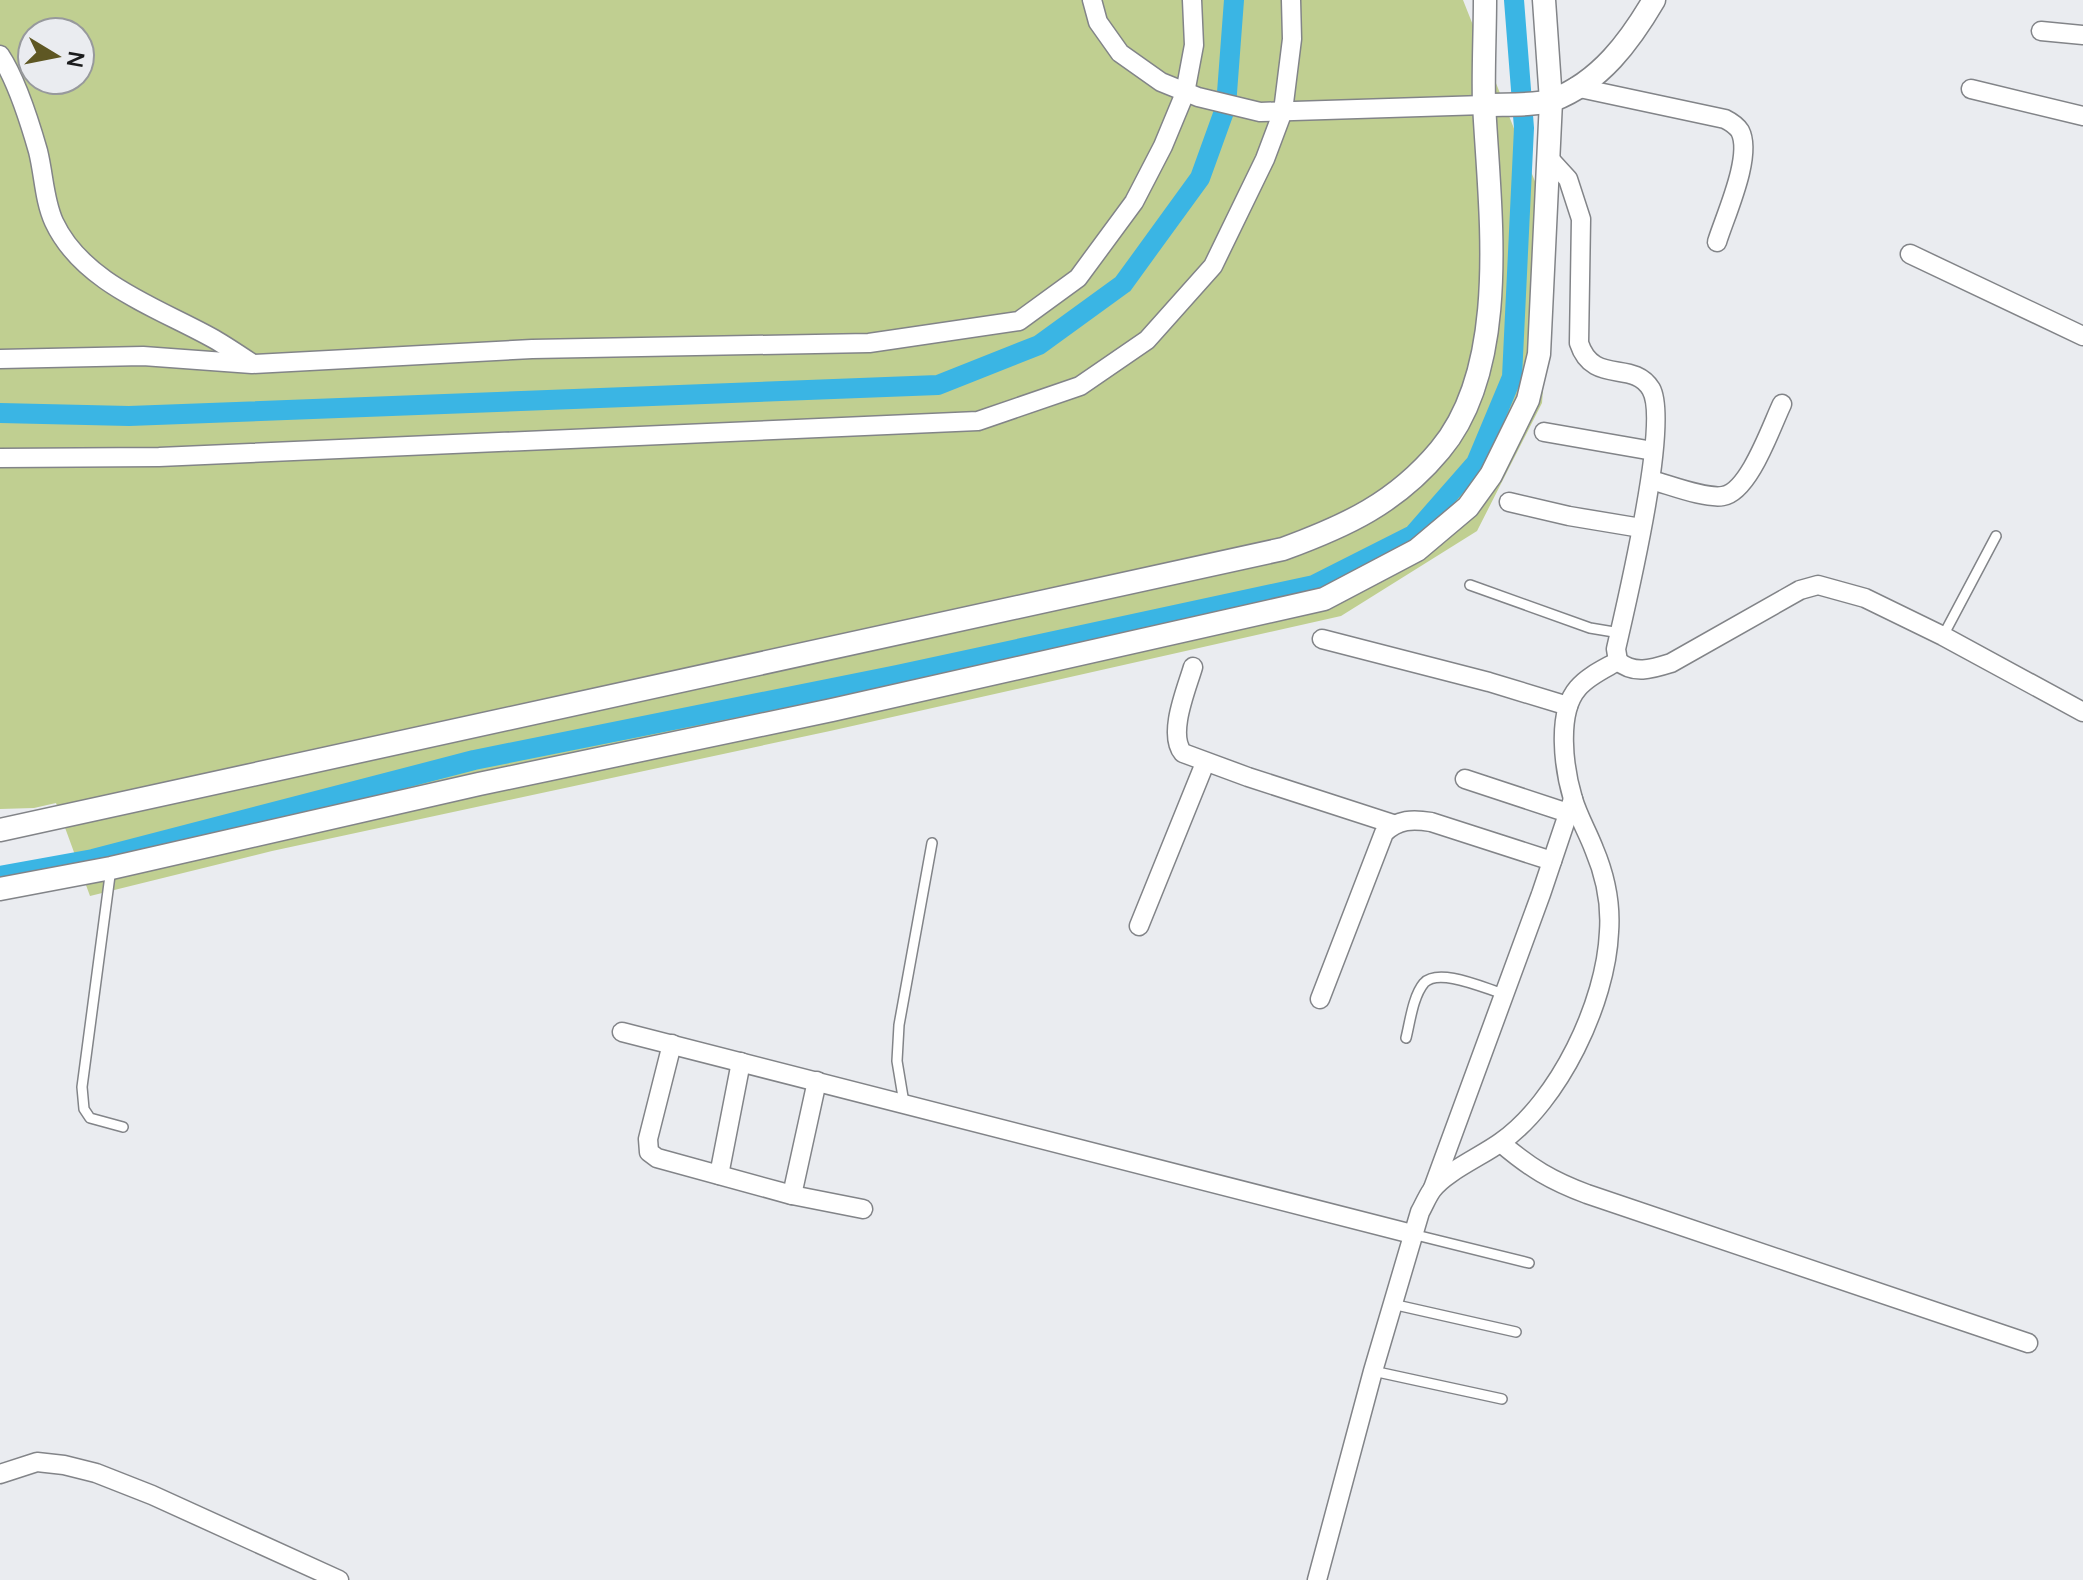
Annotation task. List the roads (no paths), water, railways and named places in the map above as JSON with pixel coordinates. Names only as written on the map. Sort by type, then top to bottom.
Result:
[{"type":"street","points":[[1092,0],[1098,22],[1120,53],[1161,82],[1192,95],[1260,112],[1545,101],[1575,87],[1620,52],[1654,0]]},
{"type":"street","points":[[0,359],[143,356],[252,364],[532,349],[869,343],[1019,321],[1078,278],[1134,202],[1192,95],[1192,0]]},
{"type":"street","points":[[0,458],[159,457],[978,421],[1080,386],[1147,340],[1213,266],[1265,159],[1283,111],[1292,39],[1291,0]]},
{"type":"street","points":[[0,830],[1283,549],[1343,526],[1391,498],[1440,449],[1463,414],[1479,369],[1487,337],[1491,216],[1485,0]]},
{"type":"street","points":[[0,889],[111,868],[1324,599],[1417,550],[1468,507],[1491,475],[1528,400],[1539,354],[1547,156],[1544,0]]},
{"type":"street","points":[[2041,31],[2083,35]]},
{"type":"street","points":[[0,55],[38,153],[54,222],[74,253],[112,283],[215,339],[252,364]]},
{"type":"street","points":[[1575,87],[1725,119],[1735,125],[1741,133],[1744,150],[1717,242]]},
{"type":"street","points":[[1971,89],[2083,116]]},
{"type":"street","points":[[1547,156],[1568,179],[1581,219],[1579,343],[1584,357],[1592,365],[1637,377],[1649,385],[1655,396],[1651,480],[1616,649],[1618,661],[1627,669],[1649,670],[1671,663],[1800,590],[1818,585],[1865,598],[1943,636],[2083,712]]},
{"type":"street","points":[[1910,254],[2083,336]]},
{"type":"street","points":[[1651,480],[1710,495],[1723,496],[1735,492],[1745,480],[1782,404]]},
{"type":"street","points":[[1544,432],[1653,451]]},
{"type":"street","points":[[1509,502],[1641,528]]},
{"type":"street","points":[[1322,639],[1568,706]]},
{"type":"street","points":[[1433,1188],[1528,1122],[1558,1083],[1585,1025],[1603,975],[1609,933],[1606,887],[1596,853],[1570,806],[1562,730],[1568,706],[1577,689],[1594,674],[1618,661]]},
{"type":"street","points":[[1193,667],[1176,739],[1183,753],[1205,763],[1393,824],[1417,819],[1431,822],[1552,861]]},
{"type":"street","points":[[1139,926],[1205,763]]},
{"type":"street","points":[[1465,779],[1570,806]]},
{"type":"street","points":[[1317,1580],[1412,1234],[1433,1188],[1570,806]]},
{"type":"street","points":[[1320,999],[1384,833],[1393,824]]},
{"type":"street","points":[[622,1032],[1412,1234]]},
{"type":"street","points":[[672,1044],[648,1139],[649,1152],[667,1163],[792,1195],[863,1209]]},
{"type":"street","points":[[719,1175],[741,1062]]},
{"type":"street","points":[[792,1195],[817,1081]]},
{"type":"street","points":[[1501,1143],[1528,1166],[1552,1181],[1575,1190],[2028,1343]]},
{"type":"street","points":[[0,1474],[37,1462],[96,1473],[339,1580]]},
{"type":"lane","points":[[1943,636],[1996,536]]},
{"type":"lane","points":[[1470,585],[1590,628],[1620,633]]},
{"type":"lane","points":[[904,1103],[897,1061],[899,1025],[932,843]]},
{"type":"lane","points":[[111,868],[82,1087],[84,1109],[90,1118],[123,1127]]},
{"type":"lane","points":[[1406,1038],[1417,998],[1424,984],[1434,977],[1450,978],[1504,994]]},
{"type":"lane","points":[[1412,1234],[1529,1263]]},
{"type":"lane","points":[[1392,1304],[1516,1332]]},
{"type":"lane","points":[[1373,1371],[1502,1399]]},
{"type":"waterway","points":[[0,413],[129,416],[938,385],[1039,345],[1123,284],[1200,178],[1226,106],[1234,0]]},
{"type":"waterway","points":[[0,876],[93,859],[474,760],[897,675],[1314,585],[1413,535],[1476,463],[1512,377],[1524,128],[1514,0]]}]
